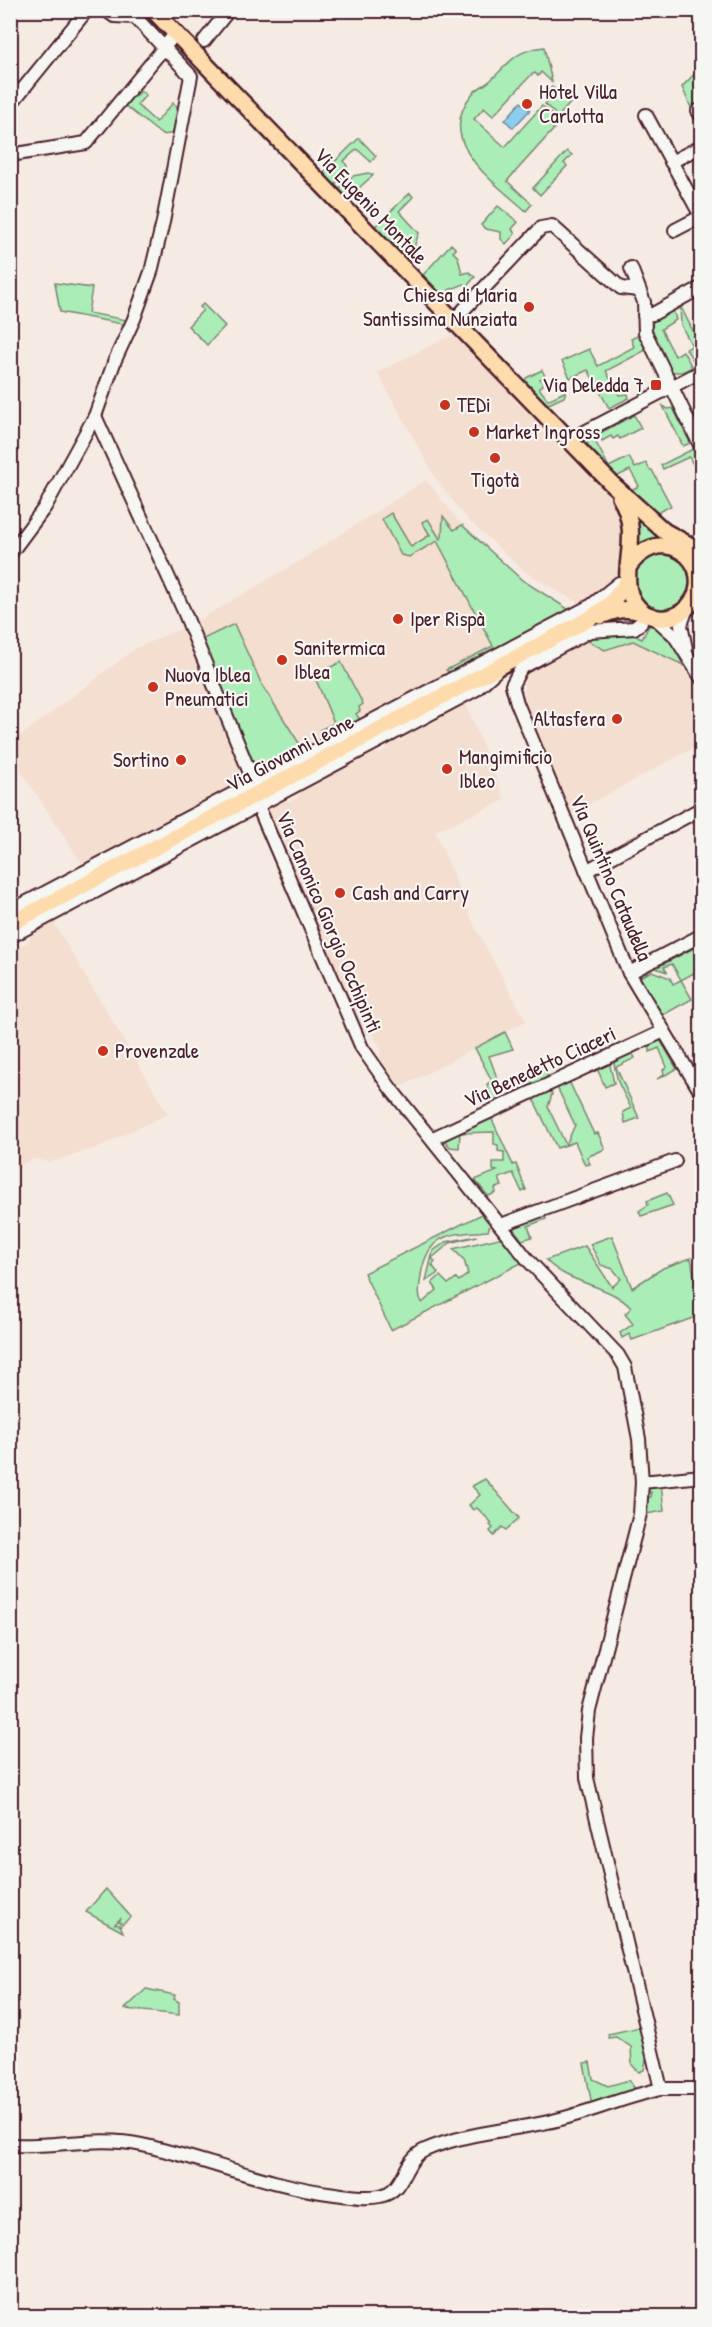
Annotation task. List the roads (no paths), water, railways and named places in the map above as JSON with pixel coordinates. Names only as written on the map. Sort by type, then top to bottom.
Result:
[{"type":"main road","name":"Via Eugenio Montale","points":[[153,10],[610,483]]},
{"type":"main road","points":[[589,619],[620,610],[646,618],[671,617],[687,609],[700,585],[697,571],[685,547],[642,513],[610,483]]},
{"type":"main road","points":[[610,483],[629,516],[632,530],[628,573],[631,601],[646,618]]},
{"type":"main road","points":[[589,619],[610,604],[642,552],[650,547],[685,547]]},
{"type":"main road","name":"Via Giovanni Leone","points":[[10,924],[589,619]]},
{"type":"street","points":[[10,105],[87,10]]},
{"type":"street","points":[[10,555],[45,507],[95,416],[151,272],[192,76],[135,17],[114,16],[106,10]]},
{"type":"street","points":[[204,41],[229,10]]},
{"type":"street","points":[[10,155],[86,143],[175,34]]},
{"type":"street","points":[[646,115],[701,217],[675,230]]},
{"type":"street","points":[[671,162],[702,146]]},
{"type":"street","points":[[453,321],[541,228],[547,225],[552,226],[621,288],[638,290]]},
{"type":"street","points":[[631,268],[644,302],[645,332],[702,449]]},
{"type":"street","points":[[644,315],[653,314],[702,287]]},
{"type":"street","points":[[568,440],[702,371]]},
{"type":"street","points":[[95,416],[183,609],[255,783]]},
{"type":"street","points":[[10,911],[592,605],[608,594],[628,573]]},
{"type":"street","points":[[687,609],[681,625],[701,677]]},
{"type":"street","points":[[646,618],[669,629],[694,658]]},
{"type":"street","name":"Via Quintino Cataudella","points":[[646,618],[634,628],[590,631],[520,668],[514,679],[514,694],[629,973],[702,1094]]},
{"type":"street","points":[[10,937],[475,690],[501,665]]},
{"type":"street","name":"Via Canonico Giorgio Occhipinti","points":[[258,806],[362,1048],[391,1089],[433,1138],[528,1260],[618,1355],[625,1367],[639,1439],[642,1482],[640,1514],[589,1711],[587,1778],[661,2090]]},
{"type":"street","points":[[586,872],[702,808]]},
{"type":"street","points":[[629,973],[702,935]]},
{"type":"street","name":"Via Benedetto Ciaceri","points":[[433,1138],[664,1032]]},
{"type":"street","points":[[501,1225],[675,1161]]},
{"type":"street","points":[[642,1482],[702,1476]]},
{"type":"street","points":[[10,2145],[102,2141],[140,2144],[273,2182],[320,2192],[362,2197],[380,2196],[394,2190],[412,2158],[425,2150],[454,2139],[550,2122],[661,2090],[702,2089]]},
{"type":"water","points":[[521,102],[530,110],[513,128],[505,120]]},
{"type":"place","name":"Hotel Villa Carlotta","points":[[527,104]]},
{"type":"place","name":"Chiesa di Maria Santissima Nunziata","points":[[529,307]]},
{"type":"place","name":"Via Deledda 7","points":[[656,385]]},
{"type":"place","name":"TEDi","points":[[445,405]]},
{"type":"place","name":"Market Ingross","points":[[474,432]]},
{"type":"place","name":"Tigotà","points":[[495,458]]},
{"type":"place","name":"Iper Rispà","points":[[398,619]]},
{"type":"place","name":"Sanitermica Iblea","points":[[282,660]]},
{"type":"place","name":"Nuova Iblea Pneumatici","points":[[153,687]]},
{"type":"place","name":"Altasfera","points":[[617,719]]},
{"type":"place","name":"Sortino","points":[[181,760]]},
{"type":"place","name":"Mangimificio Ibleo","points":[[447,769]]},
{"type":"place","name":"Cash and Carry","points":[[340,893]]},
{"type":"place","name":"Provenzale","points":[[103,1051]]}]
